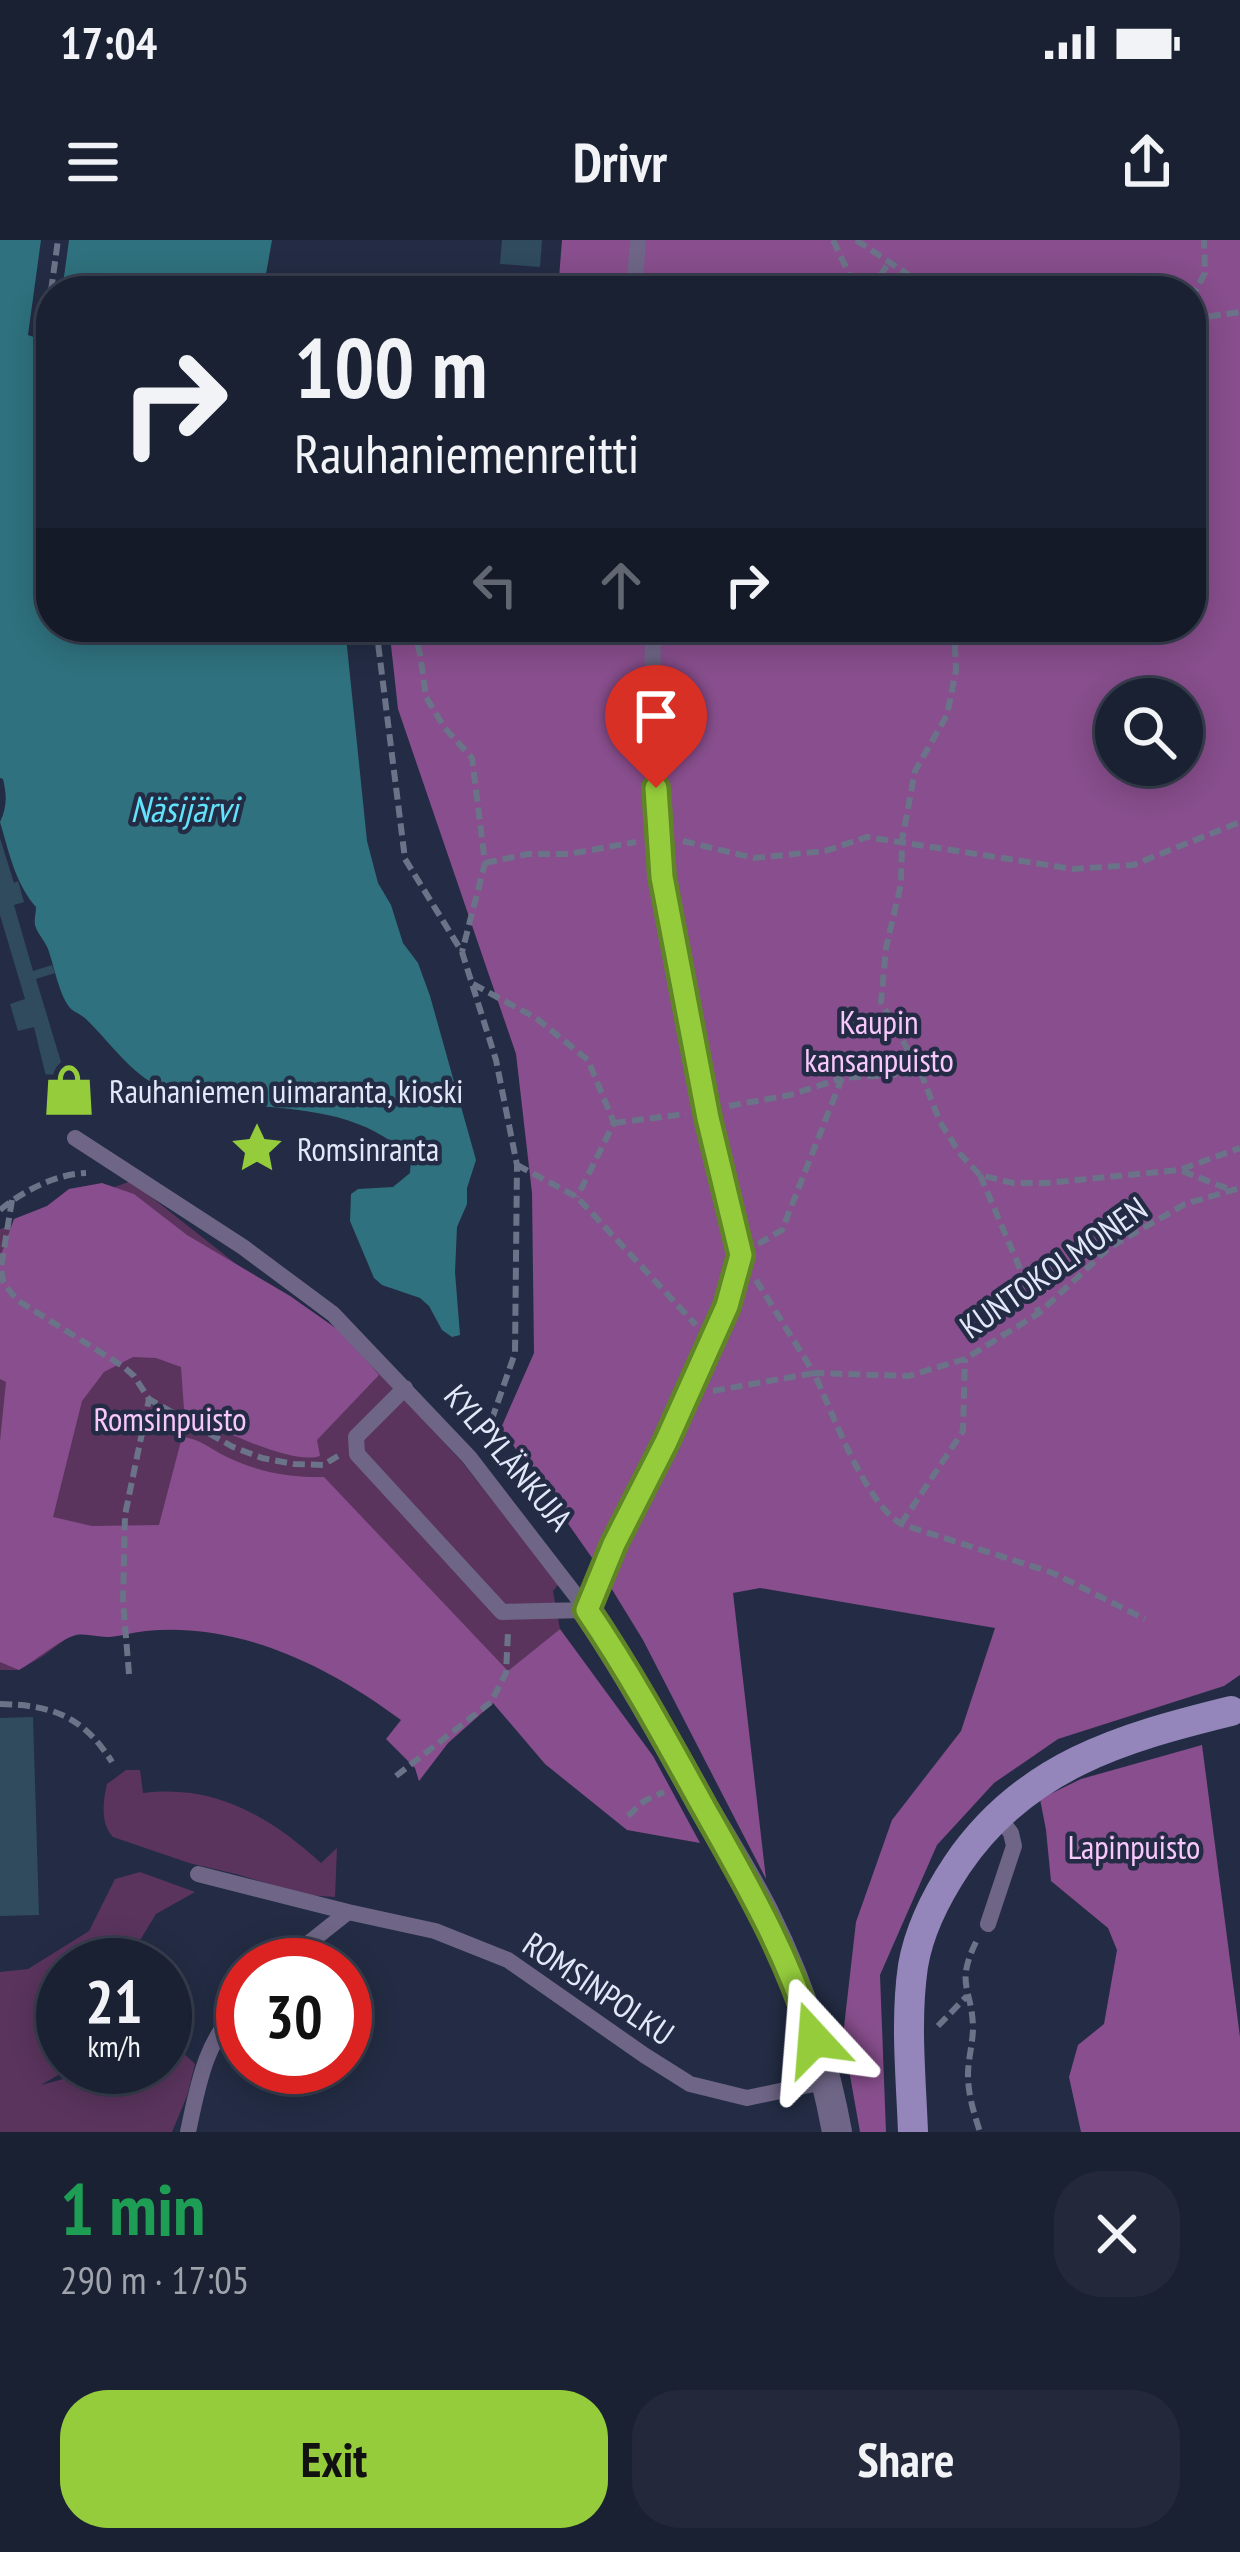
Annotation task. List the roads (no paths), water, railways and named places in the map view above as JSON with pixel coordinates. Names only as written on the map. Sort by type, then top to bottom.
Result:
[{"type":"street","name":"KYLPYLÄNKUJA","points":[[587,1610],[762,1908],[801,1997],[828,2081],[837,2132]]},
{"type":"street","points":[[914,2132],[909,2024],[914,1963],[925,1923],[972,1842],[1024,1792],[1055,1771],[1102,1748],[1237,1709]]},
{"type":"lane","points":[[635,276],[638,240]]},
{"type":"lane","points":[[404,1388],[356,1437],[357,1454],[502,1612],[587,1610],[727,1306],[741,1255],[708,1118],[662,877],[652,740],[653,642]]},
{"type":"lane","name":"KYLPYLÄNKUJA","points":[[75,1138],[243,1246],[333,1314],[469,1457],[587,1610]]},
{"type":"lane","points":[[988,1924],[1014,1846],[998,1816]]},
{"type":"lane","name":"ROMSINPOLKU","points":[[198,1874],[435,1931],[508,1960],[690,2084],[747,2098],[828,2081]]},
{"type":"lane","points":[[315,1938],[348,1912]]},
{"type":"lane","points":[[188,2132],[216,2037]]},
{"type":"water","name":"Näsijärvi","points":[[0,240],[41,240],[28,335],[36,338],[36,642],[347,642],[367,841],[378,883],[430,996],[476,1160],[457,1227],[460,1335],[452,1337],[442,1330],[420,1298],[374,1278],[350,1221],[351,1194],[358,1189],[393,1187],[410,1173],[411,1158],[390,1140],[318,1113],[206,1100],[160,1087],[129,1065],[71,1009],[35,925],[36,907],[10,856],[0,822],[6,796],[0,778]]},
{"type":"water","points":[[69,240],[272,240],[266,276],[64,276]]},
{"type":"place","name":"Rauhaniemen uimaranta, kioski","points":[[69,1090]]},
{"type":"place","name":"Romsinranta","points":[[257,1148]]},
{"type":"park label","name":"Kaupin kansanpuisto","points":[[879,1040]]},
{"type":"park label","name":"Romsinpuisto","points":[[170,1418]]},
{"type":"park label","name":"Lapinpuisto","points":[[1134,1846]]}]
